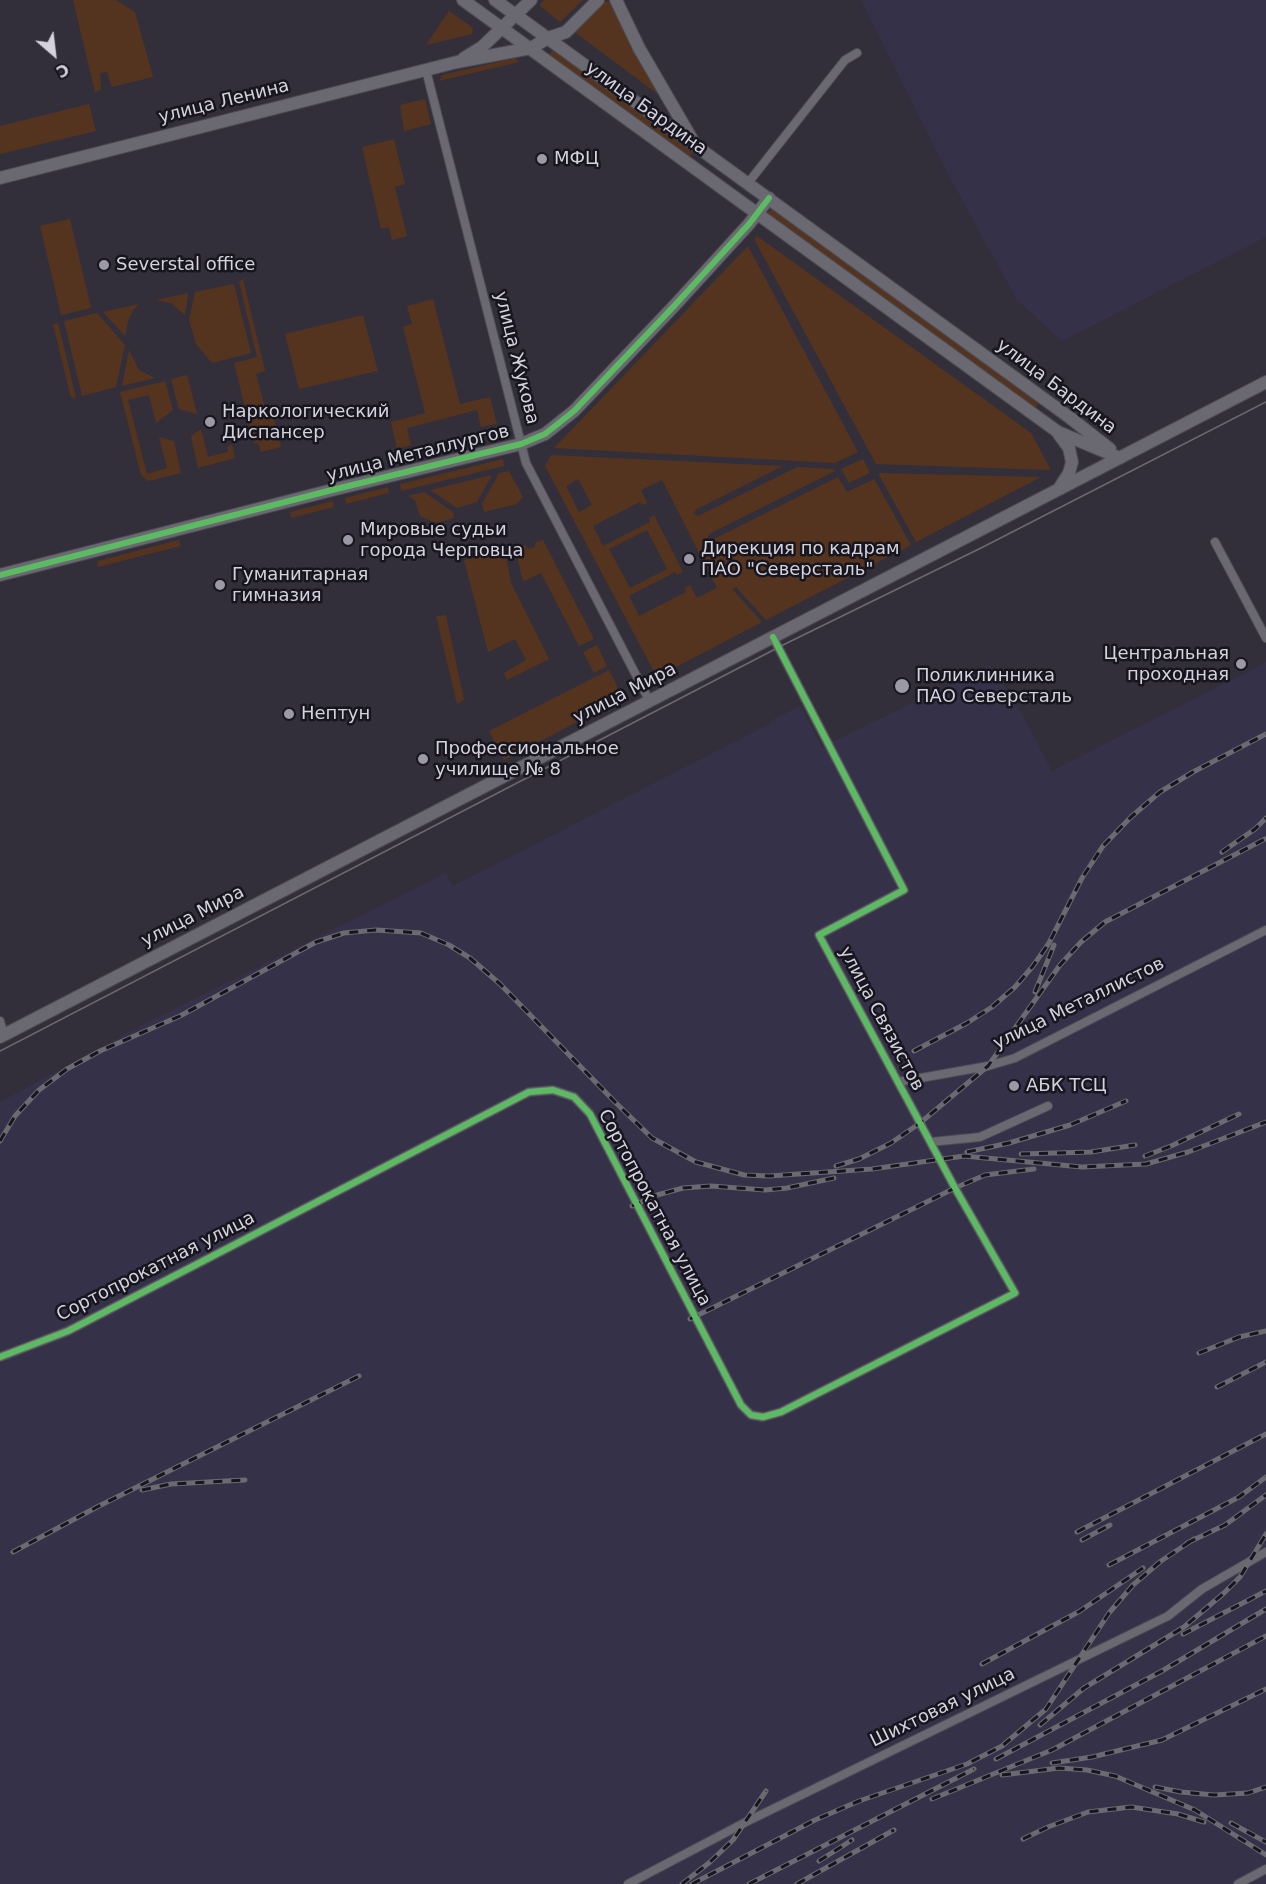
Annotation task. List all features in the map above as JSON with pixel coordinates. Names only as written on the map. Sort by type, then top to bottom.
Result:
[{"type":"main road","name":"улица Бардина","points":[[463,0],[1058,432],[1120,458]]},
{"type":"main road","name":"улица Бардина","points":[[495,0],[1069,417],[1120,458]]},
{"type":"main road","name":"улица Ленина","points":[[457,62],[482,47],[531,0]]},
{"type":"main road","name":"улица Ленина","points":[[0,178],[457,62],[531,48],[566,32],[598,0]]},
{"type":"main road","points":[[616,0],[639,48],[697,147]]},
{"type":"main road","name":"улица Металлургов","points":[[0,574],[521,444],[545,434],[574,411],[683,297],[758,214],[769,198]]},
{"type":"main road","points":[[958,360],[969,345]]},
{"type":"main road","name":"улица Мира","points":[[2,1036],[1266,382]]},
{"type":"main road","points":[[1058,432],[1069,448],[1072,462],[1069,473],[1059,489]]},
{"type":"street","points":[[748,183],[845,60],[857,53]]},
{"type":"street","name":"улица Жукова","points":[[426,70],[526,463],[650,702]]},
{"type":"street","points":[[1215,542],[1266,638]]},
{"type":"street","name":"улица Связистов","points":[[773,637],[904,890],[819,935],[1015,1293]]},
{"type":"street","name":"улица Металлистов","points":[[898,1082],[988,1066],[1016,1058],[1266,930]]},
{"type":"street","points":[[0,1021],[2,1036]]},
{"type":"street","name":"Сортопрокатная улица","points":[[0,1358],[68,1331],[529,1092],[553,1090],[574,1097],[590,1114],[741,1405],[751,1415],[763,1417],[781,1412],[1015,1293]]},
{"type":"street","points":[[931,1142],[980,1137],[1048,1106]]},
{"type":"street","name":"Шихтовая улица","points":[[628,1884],[744,1823],[1168,1616],[1202,1589],[1266,1552]]},
{"type":"street","points":[[1238,1884],[1266,1869]]},
{"type":"shaded area","points":[[73,0],[116,0],[135,12],[153,77],[112,87],[107,72],[100,73],[101,90],[95,92]]},
{"type":"shaded area","points":[[544,0],[583,0],[560,22],[539,5]]},
{"type":"shaded area","points":[[861,0],[1266,0],[1266,237],[1062,341],[1017,300],[948,174]]},
{"type":"shaded area","points":[[609,1],[659,95],[572,30],[598,2]]},
{"type":"shaded area","points":[[449,11],[473,28],[472,34],[426,45]]},
{"type":"shaded area","points":[[554,49],[693,153],[689,158],[548,55]]},
{"type":"shaded area","points":[[515,58],[519,62],[439,81],[442,75]]},
{"type":"shaded area","points":[[425,99],[431,124],[404,131],[400,105]]},
{"type":"shaded area","points":[[89,104],[96,131],[0,154],[0,126]]},
{"type":"shaded area","points":[[394,139],[405,184],[395,187],[407,236],[392,240],[389,227],[381,229],[362,147]]},
{"type":"shaded area","points":[[771,209],[1040,401],[1035,408],[766,215]]},
{"type":"shaded area","points":[[70,219],[91,308],[61,315],[40,226]]},
{"type":"shaded area","points":[[757,236],[1031,433],[1051,470],[876,464],[754,239]]},
{"type":"shaded area","points":[[748,246],[858,452],[835,463],[554,448]]},
{"type":"shaded area","points":[[243,279],[265,371],[256,374],[265,408],[271,407],[281,447],[261,452],[258,443],[254,444],[234,363],[257,357],[239,282]]},
{"type":"shaded area","points":[[234,284],[251,353],[212,363],[196,344],[189,320],[195,292]]},
{"type":"shaded area","points":[[188,293],[185,315],[171,303],[156,300]]},
{"type":"shaded area","points":[[433,299],[460,404],[490,397],[497,424],[481,427],[477,410],[407,428],[411,445],[397,449],[391,422],[425,413],[403,327],[412,324],[407,306]]},
{"type":"shaded area","points":[[139,304],[128,321],[125,336],[103,312]]},
{"type":"shaded area","points":[[97,313],[125,345],[116,387],[82,396],[64,321]]},
{"type":"shaded area","points":[[363,315],[378,371],[299,389],[285,334]]},
{"type":"shaded area","points":[[58,323],[76,397],[71,398],[53,324]]},
{"type":"shaded area","points":[[129,350],[139,370],[155,378],[122,386]]},
{"type":"shaded area","points":[[187,375],[197,414],[179,409],[171,379]]},
{"type":"shaded area","points":[[165,381],[173,410],[156,423],[149,395],[128,400],[147,474],[167,468],[159,437],[174,441],[181,473],[148,481],[141,475],[120,392]]},
{"type":"shaded area","points":[[201,429],[208,457],[228,452],[227,447],[232,445],[235,458],[198,468],[191,436]]},
{"type":"shaded area","points":[[551,455],[783,466],[695,510],[694,514],[698,516],[797,467],[833,469],[835,471],[709,534],[707,539],[712,540],[838,477],[847,492],[874,479],[911,545],[766,620],[736,587],[734,588],[733,590],[762,622],[657,677],[545,466]],"holes":[[[578,479],[592,505],[579,512],[566,486]],[[662,480],[717,588],[697,598],[690,585],[684,588],[686,592],[639,616],[629,596],[675,572],[677,575],[683,572],[654,515],[649,518],[650,522],[603,546],[593,526],[640,502],[642,505],[647,503],[641,490]],[[647,530],[667,569],[630,588],[609,549]]]},
{"type":"shaded area","points":[[503,459],[504,466],[401,491],[400,484]]},
{"type":"shaded area","points":[[863,459],[870,473],[849,483],[841,469]]},
{"type":"shaded area","points":[[509,471],[523,497],[517,504],[484,512],[482,504],[499,473]]},
{"type":"shaded area","points":[[878,473],[1041,477],[916,542]]},
{"type":"shaded area","points":[[492,475],[477,502],[457,508],[430,490]]},
{"type":"shaded area","points":[[388,487],[389,493],[346,504],[345,498]]},
{"type":"shaded area","points":[[424,492],[453,512],[454,518],[436,523],[420,516],[415,500],[408,496]]},
{"type":"shaded area","points":[[333,501],[334,507],[291,518],[290,512]]},
{"type":"shaded area","points":[[179,540],[181,546],[98,567],[97,561]]},
{"type":"shaded area","points":[[543,540],[594,639],[579,646],[541,573],[524,581],[522,578],[515,548],[526,545],[527,549],[535,547],[535,543]]},
{"type":"shaded area","points":[[505,550],[511,583],[549,659],[507,680],[504,673],[526,660],[515,639],[488,652],[464,560]]},
{"type":"shaded area","points":[[446,615],[464,700],[457,704],[436,616]]},
{"type":"shaded area","points":[[597,645],[607,666],[594,673],[583,652]]},
{"type":"shaded area","points":[[1266,662],[1266,1884],[0,1884],[0,1102],[138,1027],[446,873],[453,886],[800,706],[822,747],[990,665],[1022,714],[1052,771]]},
{"type":"shaded area","points":[[609,670],[623,698],[504,760],[489,731]]},
{"type":"tram line","points":[[0,1051],[785,644],[981,548],[1266,402]]},
{"type":"railway","points":[[914,1051],[967,1023],[992,1007],[1015,987],[1049,943],[1082,878],[1103,846],[1131,817],[1160,792],[1266,734]]},
{"type":"railway","points":[[1222,852],[1255,829],[1266,818]]},
{"type":"railway","points":[[836,1166],[859,1159],[891,1143],[920,1123],[988,1066],[1060,965],[1081,942],[1105,922],[1265,839]]},
{"type":"railway","points":[[0,1141],[15,1116],[39,1090],[67,1069],[100,1051],[180,1016],[316,942],[344,933],[376,930],[421,933],[449,945],[470,958],[500,984],[652,1138],[696,1162],[744,1175],[769,1176],[872,1169],[964,1156],[1082,1167],[1146,1164],[1188,1152],[1266,1122]]},
{"type":"railway","points":[[1035,992],[1054,945]]},
{"type":"railway","points":[[967,1152],[1009,1143],[1070,1125],[1126,1101]]},
{"type":"railway","points":[[1145,1156],[1239,1114]]},
{"type":"railway","points":[[1021,1154],[1091,1152],[1135,1145]]},
{"type":"railway","points":[[690,1319],[955,1188],[985,1175],[1034,1169]]},
{"type":"railway","points":[[632,1206],[657,1195],[683,1188],[711,1186],[765,1190],[834,1178]]},
{"type":"railway","points":[[1199,1353],[1239,1337],[1266,1331]]},
{"type":"railway","points":[[1217,1387],[1266,1362]]},
{"type":"railway","points":[[13,1552],[97,1507],[359,1376]]},
{"type":"railway","points":[[1077,1532],[1266,1434]]},
{"type":"railway","points":[[1109,1565],[1239,1497],[1266,1477]]},
{"type":"railway","points":[[142,1490],[171,1484],[245,1480]]},
{"type":"railway","points":[[1187,1543],[1225,1525],[1266,1495]]},
{"type":"railway","points":[[1082,1540],[1110,1525]]},
{"type":"railway","points":[[1040,1725],[1084,1688],[1184,1627],[1240,1577],[1266,1534]]},
{"type":"railway","points":[[692,1884],[815,1820],[859,1801],[967,1764],[1002,1746],[1046,1709],[1109,1613],[1133,1585],[1161,1561],[1194,1539]]},
{"type":"railway","points":[[982,1664],[1080,1611],[1143,1568]]},
{"type":"railway","points":[[1183,1634],[1266,1591]]},
{"type":"railway","points":[[996,1759],[1162,1671],[1266,1609]]},
{"type":"railway","points":[[932,1799],[1052,1750],[1266,1636]]},
{"type":"railway","points":[[1052,1763],[1092,1757],[1162,1740],[1266,1689]]},
{"type":"railway","points":[[1002,1775],[1059,1768],[1087,1770],[1115,1776],[1195,1810],[1266,1855]]},
{"type":"railway","points":[[749,1884],[974,1769]]},
{"type":"railway","points":[[1155,1787],[1214,1795],[1248,1793],[1266,1787]]},
{"type":"railway","points":[[682,1884],[733,1840],[766,1791]]},
{"type":"railway","points":[[1023,1839],[1088,1812],[1131,1807],[1178,1814],[1204,1822]]},
{"type":"railway","points":[[1231,1823],[1266,1842]]},
{"type":"railway","points":[[797,1884],[894,1830]]},
{"type":"railway","points":[[819,1861],[852,1840]]},
{"type":"cycle path","points":[[0,575],[521,444],[545,434],[574,411],[675,305],[749,224],[769,198]]},
{"type":"cycle path","points":[[0,1357],[68,1331],[529,1092],[553,1090],[574,1097],[590,1114],[741,1405],[751,1415],[763,1417],[781,1412],[1015,1293],[955,1188],[819,935],[904,890],[773,637]]},
{"type":"place","name":"МФЦ","points":[[542,159]]},
{"type":"place","name":"Severstal office","points":[[104,265]]},
{"type":"place","name":"Наркологический Диспансер","points":[[210,422]]},
{"type":"place","name":"Мировые судьи города Черповца","points":[[348,540]]},
{"type":"place","name":"Дирекция по кадрам ПАО \"Северсталь\"","points":[[689,559]]},
{"type":"place","name":"Гуманитарная гимназия","points":[[220,585]]},
{"type":"place","name":"Центральная проходная","points":[[1241,664]]},
{"type":"place","name":"Поликлинника ПАО Северсталь","points":[[902,686]]},
{"type":"place","name":"Нептун","points":[[289,714]]},
{"type":"place","name":"Профессиональное училище № 8","points":[[423,759]]},
{"type":"place","name":"АБК ТСЦ","points":[[1014,1086]]}]
